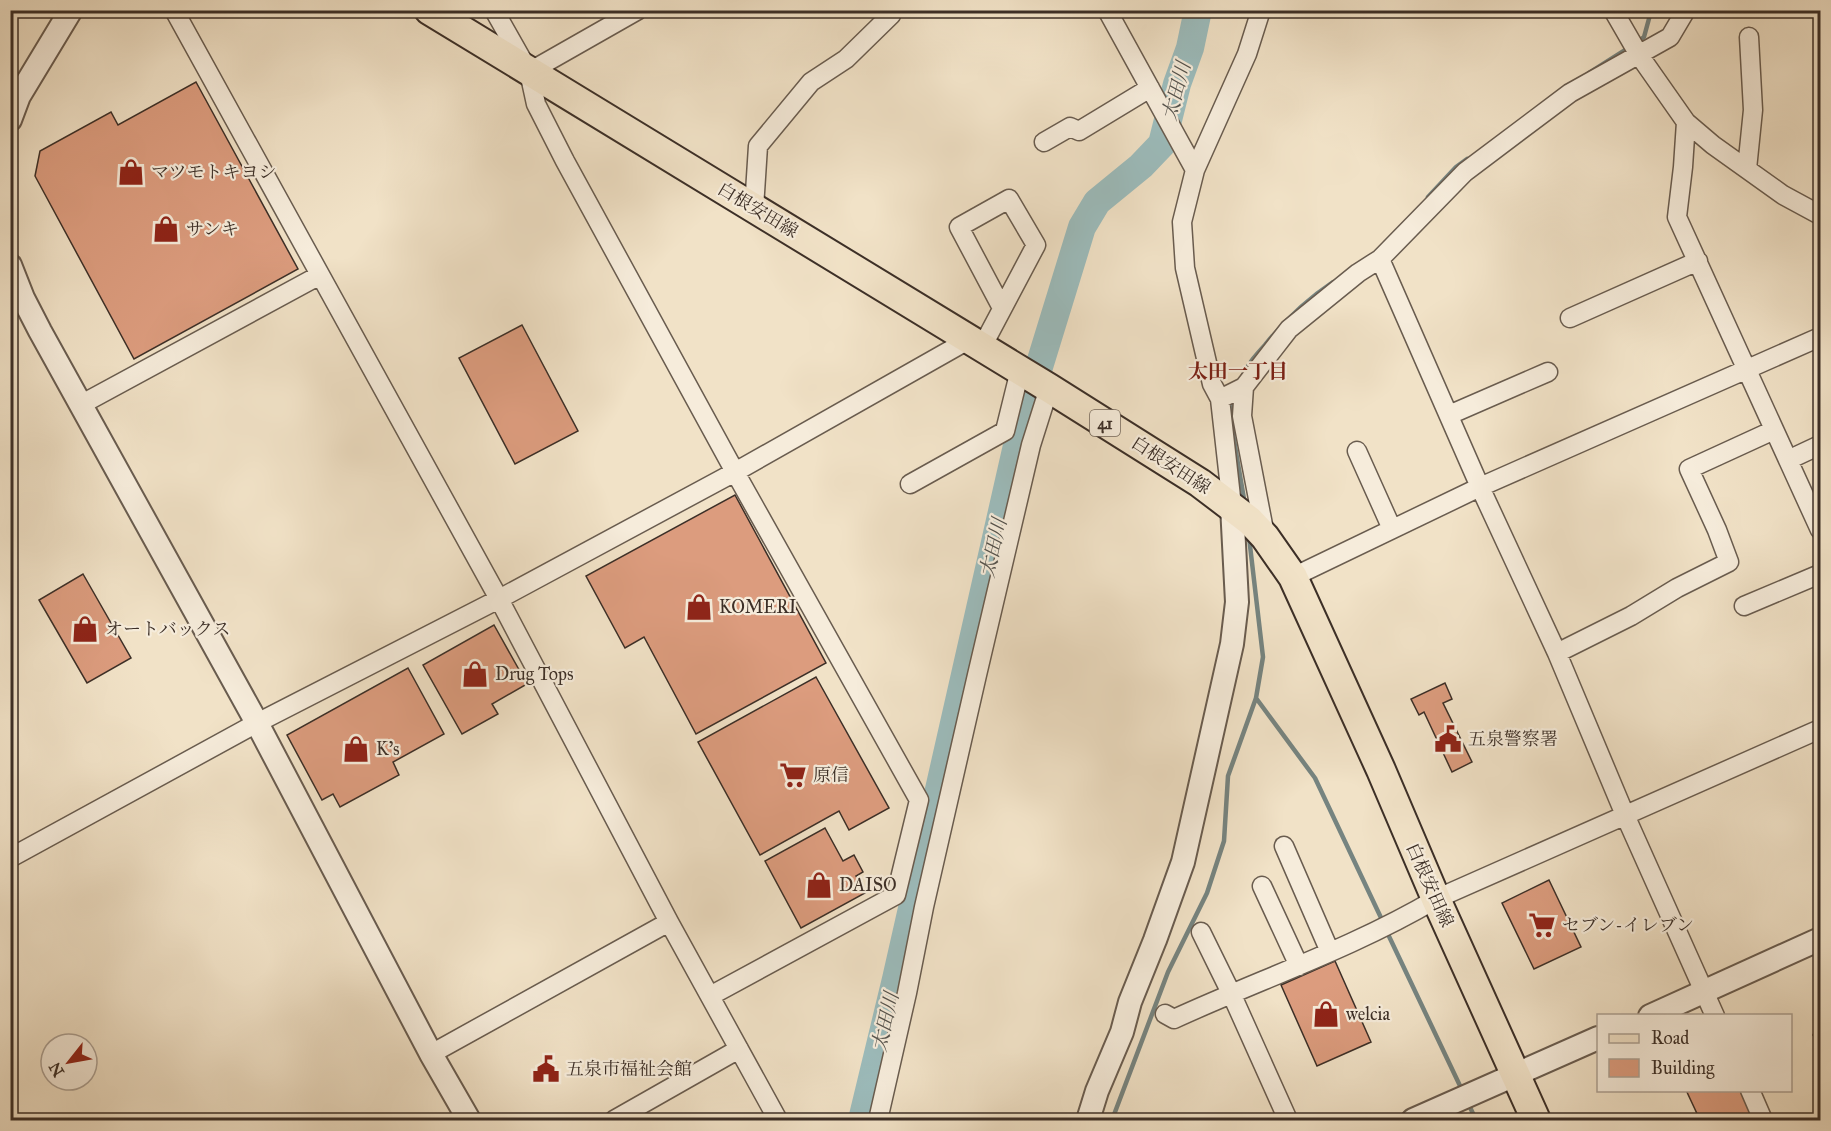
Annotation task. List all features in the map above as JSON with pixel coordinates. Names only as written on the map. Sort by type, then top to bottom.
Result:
[{"type":"main road","name":"白根安田線","points":[[429,10],[1049,388],[1200,483],[1251,521],[1293,577],[1536,1120]]},
{"type":"street","points":[[10,120],[19,96],[71,10]]},
{"type":"street","points":[[174,10],[499,599],[669,922],[778,1120]]},
{"type":"street","points":[[494,10],[529,72],[536,104],[565,161],[735,472],[919,800],[896,895],[710,996]]},
{"type":"street","points":[[529,72],[638,10]]},
{"type":"street","points":[[753,208],[758,146],[811,82],[846,59],[891,15],[891,10]]},
{"type":"street","points":[[1107,10],[1195,170]]},
{"type":"street","points":[[1088,1120],[1184,862],[1232,644],[1237,602],[1232,506],[1220,399],[1212,384],[1185,268],[1182,222],[1195,170],[1247,54],[1261,10]]},
{"type":"street","points":[[1613,10],[1639,55],[1686,122],[1783,195],[1821,215]]},
{"type":"street","points":[[1220,399],[1244,387],[1289,329],[1358,273],[1380,259],[1465,172],[1570,93],[1670,37],[1686,10]]},
{"type":"street","points":[[1747,169],[1753,110],[1749,37]]},
{"type":"street","points":[[1044,142],[1070,127],[1079,132],[1150,88]]},
{"type":"street","points":[[1686,122],[1677,217],[1821,530]]},
{"type":"street","points":[[10,858],[257,723],[499,599],[976,343],[1002,308],[1036,245],[1010,199],[959,227],[1002,308]]},
{"type":"street","points":[[1380,259],[1480,488],[1557,653],[1624,815],[1714,1014]]},
{"type":"street","points":[[1570,318],[1698,261]]},
{"type":"street","points":[[10,265],[32,314],[257,723],[431,1054],[469,1120]]},
{"type":"street","points":[[82,404],[320,275]]},
{"type":"street","points":[[1293,577],[1480,488],[1821,337]]},
{"type":"street","points":[[910,484],[1005,431],[1020,370]]},
{"type":"street","points":[[1449,415],[1548,372]]},
{"type":"street","points":[[1244,387],[1242,416],[1265,537]]},
{"type":"street","points":[[878,1120],[977,675],[1031,445],[1049,388]]},
{"type":"street","points":[[1557,653],[1631,616],[1677,588],[1729,562],[1689,469],[1774,430]]},
{"type":"street","points":[[1788,460],[1821,445]]},
{"type":"street","points":[[1357,451],[1392,529]]},
{"type":"street","points":[[1744,606],[1821,574]]},
{"type":"street","points":[[1165,1014],[1174,1019],[1299,966],[1408,916],[1436,899],[1821,729]]},
{"type":"street","points":[[1284,846],[1330,952]]},
{"type":"street","points":[[1262,886],[1299,966]]},
{"type":"street","points":[[431,1054],[669,922]]},
{"type":"street","points":[[1201,933],[1231,993],[1288,1120]]},
{"type":"street","points":[[1654,1014],[1821,939]]},
{"type":"street","points":[[1413,1120],[1597,1039]]},
{"type":"street","points":[[614,1120],[739,1049]]},
{"type":"street","points":[[1750,1092],[1763,1120]]},
{"type":"building","points":[[196,82],[298,269],[134,359],[35,176],[40,151],[111,112],[118,125]]},
{"type":"building","points":[[522,325],[578,431],[515,464],[459,358]]},
{"type":"building","name":"KOMERI","points":[[735,495],[826,663],[696,734],[644,637],[625,648],[586,576]]},
{"type":"building","name":"オートバックス","points":[[83,574],[131,658],[87,683],[39,600]]},
{"type":"building","name":"Drug Tops","points":[[494,625],[527,684],[492,704],[498,714],[462,734],[423,665]]},
{"type":"building","name":"K's","points":[[408,668],[444,734],[393,762],[399,775],[340,807],[333,794],[322,800],[287,735]]},
{"type":"building","name":"原信","points":[[816,677],[889,808],[849,830],[839,811],[760,855],[698,742]]},
{"type":"building","name":"五泉警察署","points":[[1445,683],[1452,699],[1443,703],[1472,762],[1452,772],[1424,712],[1419,715],[1411,699]]},
{"type":"building","name":"DAISO","points":[[825,828],[843,861],[854,855],[863,872],[856,876],[865,893],[801,928],[765,861]]},
{"type":"building","name":"セブン-イレブン","points":[[1549,880],[1581,947],[1534,969],[1502,903]]},
{"type":"building","name":"welcia","points":[[1335,961],[1371,1042],[1317,1066],[1281,985]]},
{"type":"building","points":[[1820,1023],[1820,1048],[1813,1035]]},
{"type":"building","points":[[1687,1092],[1743,1092],[1755,1118],[1750,1120],[1700,1120]]},
{"type":"building","points":[[651,1115],[670,1120],[649,1120]]},
{"type":"waterway","name":"太田川","points":[[862,1120],[1023,419],[1082,227],[1097,202],[1141,166],[1162,144],[1177,84],[1190,48],[1198,10]]},
{"type":"waterway","points":[[1637,42],[1644,37],[1650,15],[1649,10]]},
{"type":"waterway","points":[[1589,73],[1630,47]]},
{"type":"waterway","points":[[1428,197],[1456,167],[1467,159]]},
{"type":"waterway","points":[[1241,379],[1251,361],[1280,327],[1305,303],[1333,282]]},
{"type":"waterway","points":[[1233,398],[1231,423],[1245,505]]},
{"type":"waterway","points":[[1112,1120],[1168,972],[1207,893],[1224,841],[1228,776],[1256,698],[1263,657],[1249,537]]},
{"type":"waterway","points":[[1256,698],[1315,778],[1383,922]]},
{"type":"waterway","points":[[1386,930],[1462,1090]]},
{"type":"waterway","points":[[1468,1103],[1476,1120]]},
{"type":"place","name":"マツモトキヨシ","points":[[131,172]]},
{"type":"place","name":"サンキ","points":[[166,229]]},
{"type":"place","name":"KOMERI","points":[[699,607]]},
{"type":"place","name":"オートバックス","points":[[85,629]]},
{"type":"place","name":"Drug Tops","points":[[475,674]]},
{"type":"place","name":"五泉警察署","points":[[1448,739]]},
{"type":"place","name":"K's","points":[[356,749]]},
{"type":"place","name":"原信","points":[[793,775]]},
{"type":"place","name":"DAISO","points":[[819,885]]},
{"type":"place","name":"セブン-イレブン","points":[[1542,925]]},
{"type":"place","name":"welcia","points":[[1326,1014]]},
{"type":"place","name":"五泉市福祉会館","points":[[546,1069]]},
{"type":"district","name":"太田一丁目","points":[[1238,371]]}]
